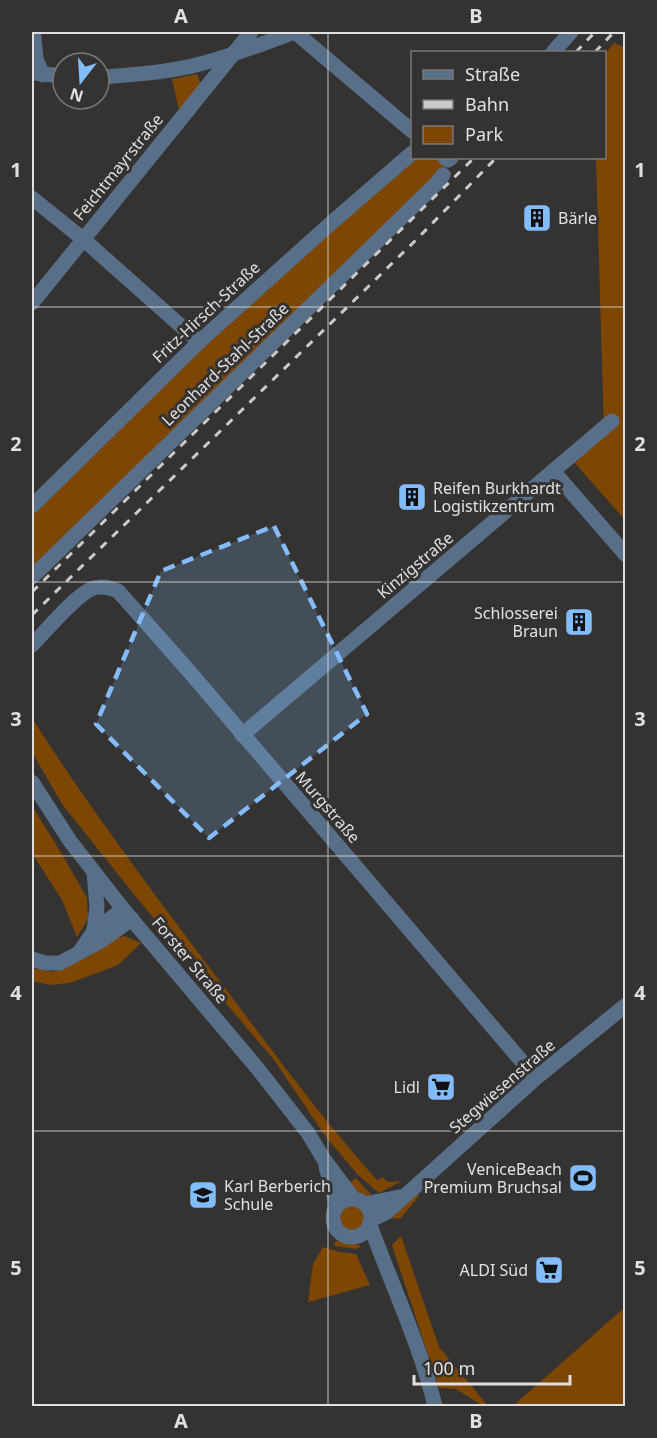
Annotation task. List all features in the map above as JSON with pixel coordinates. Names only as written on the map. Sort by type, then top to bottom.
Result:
[{"type":"street","name":"Feichtmayrstraße","points":[[32,303],[251,32]]},
{"type":"street","points":[[111,75],[168,71],[231,54],[295,32],[411,130]]},
{"type":"street","points":[[554,51],[572,32]]},
{"type":"street","points":[[35,36],[37,74]]},
{"type":"street","name":"Fritz-Hirsch-Straße","points":[[32,506],[199,342],[411,154]]},
{"type":"street","name":"Leonhard-Stahl-Straße","points":[[32,577],[443,175]]},
{"type":"street","points":[[32,198],[83,239],[199,342]]},
{"type":"street","name":"Kinzigstraße","points":[[242,735],[612,421]]},
{"type":"street","points":[[554,471],[626,555]]},
{"type":"street","name":"Murgstraße","points":[[32,645],[81,596],[98,587],[118,591],[536,1078]]},
{"type":"street","name":"Forster Straße","points":[[32,782],[70,841],[94,872],[258,1069],[308,1133],[323,1158],[359,1201]]},
{"type":"street","points":[[81,950],[94,931],[97,907],[94,872]]},
{"type":"street","points":[[94,931],[127,914]]},
{"type":"street","points":[[32,959],[45,963],[60,963],[101,941],[127,914]]},
{"type":"street","name":"Stegwiesenstraße","points":[[370,1222],[387,1212],[536,1078],[626,1005]]},
{"type":"street","name":"Forster Straße","points":[[323,1158],[337,1206]]},
{"type":"street","points":[[359,1201],[371,1214],[370,1222],[364,1233],[355,1237],[345,1236],[337,1230],[333,1216],[337,1206],[347,1199],[359,1201],[404,1196]]},
{"type":"street","points":[[370,1222],[384,1266],[406,1315],[423,1362],[435,1407]]},
{"type":"street","points":[[355,1237],[384,1266]]},
{"type":"highlighted area","points":[[274,526],[367,714],[209,838],[96,724],[161,571]]},
{"type":"green space","points":[[614,43],[626,48],[625,520],[573,461],[604,432],[596,159],[606,159],[606,53]]},
{"type":"green space","points":[[197,74],[202,87],[180,115],[172,79]]},
{"type":"green space","points":[[412,159],[436,159],[452,173],[32,573],[32,512],[204,347]]},
{"type":"green space","points":[[32,718],[126,854],[318,1110],[377,1180],[382,1177],[388,1182],[402,1181],[379,1193],[358,1175],[326,1137],[274,1060],[140,902],[62,804],[32,752]]},
{"type":"green space","points":[[32,806],[87,898],[88,919],[77,937],[62,900],[32,853]]},
{"type":"green space","points":[[124,936],[141,943],[118,965],[70,983],[51,985],[32,981],[32,968],[54,972],[89,956],[109,940]]},
{"type":"green space","points":[[356,1178],[372,1196],[362,1194],[348,1184]]},
{"type":"green space","points":[[417,1194],[419,1196],[401,1218],[394,1219],[391,1214]]},
{"type":"green space","points":[[352,1206],[357,1207],[363,1213],[363,1223],[357,1229],[352,1230],[347,1229],[341,1223],[340,1218],[341,1213],[347,1207]]},
{"type":"green space","points":[[401,1236],[439,1347],[488,1406],[483,1406],[456,1389],[439,1388],[392,1245]]},
{"type":"green space","points":[[342,1238],[361,1246],[357,1249],[334,1246],[335,1242]]},
{"type":"green space","points":[[323,1247],[356,1254],[370,1285],[308,1302],[313,1264]]},
{"type":"green space","points":[[625,1307],[625,1406],[513,1406]]},
{"type":"railway","points":[[577,51],[595,32]]},
{"type":"railway","points":[[596,51],[614,32]]},
{"type":"railway","points":[[32,592],[473,159]]},
{"type":"railway","points":[[32,615],[417,239],[495,159]]},
{"type":"place","name":"Bärle","points":[[537,218]]},
{"type":"place","name":"Reifen Burkhardt Logistikzentrum","points":[[412,497]]},
{"type":"place","name":"Schlosserei Braun","points":[[579,622]]},
{"type":"place","name":"Lidl","points":[[441,1087]]},
{"type":"place","name":"VeniceBeach Premium Bruchsal","points":[[583,1178]]},
{"type":"place","name":"Karl Berberich Schule","points":[[203,1195]]},
{"type":"place","name":"ALDI Süd","points":[[549,1270]]}]
